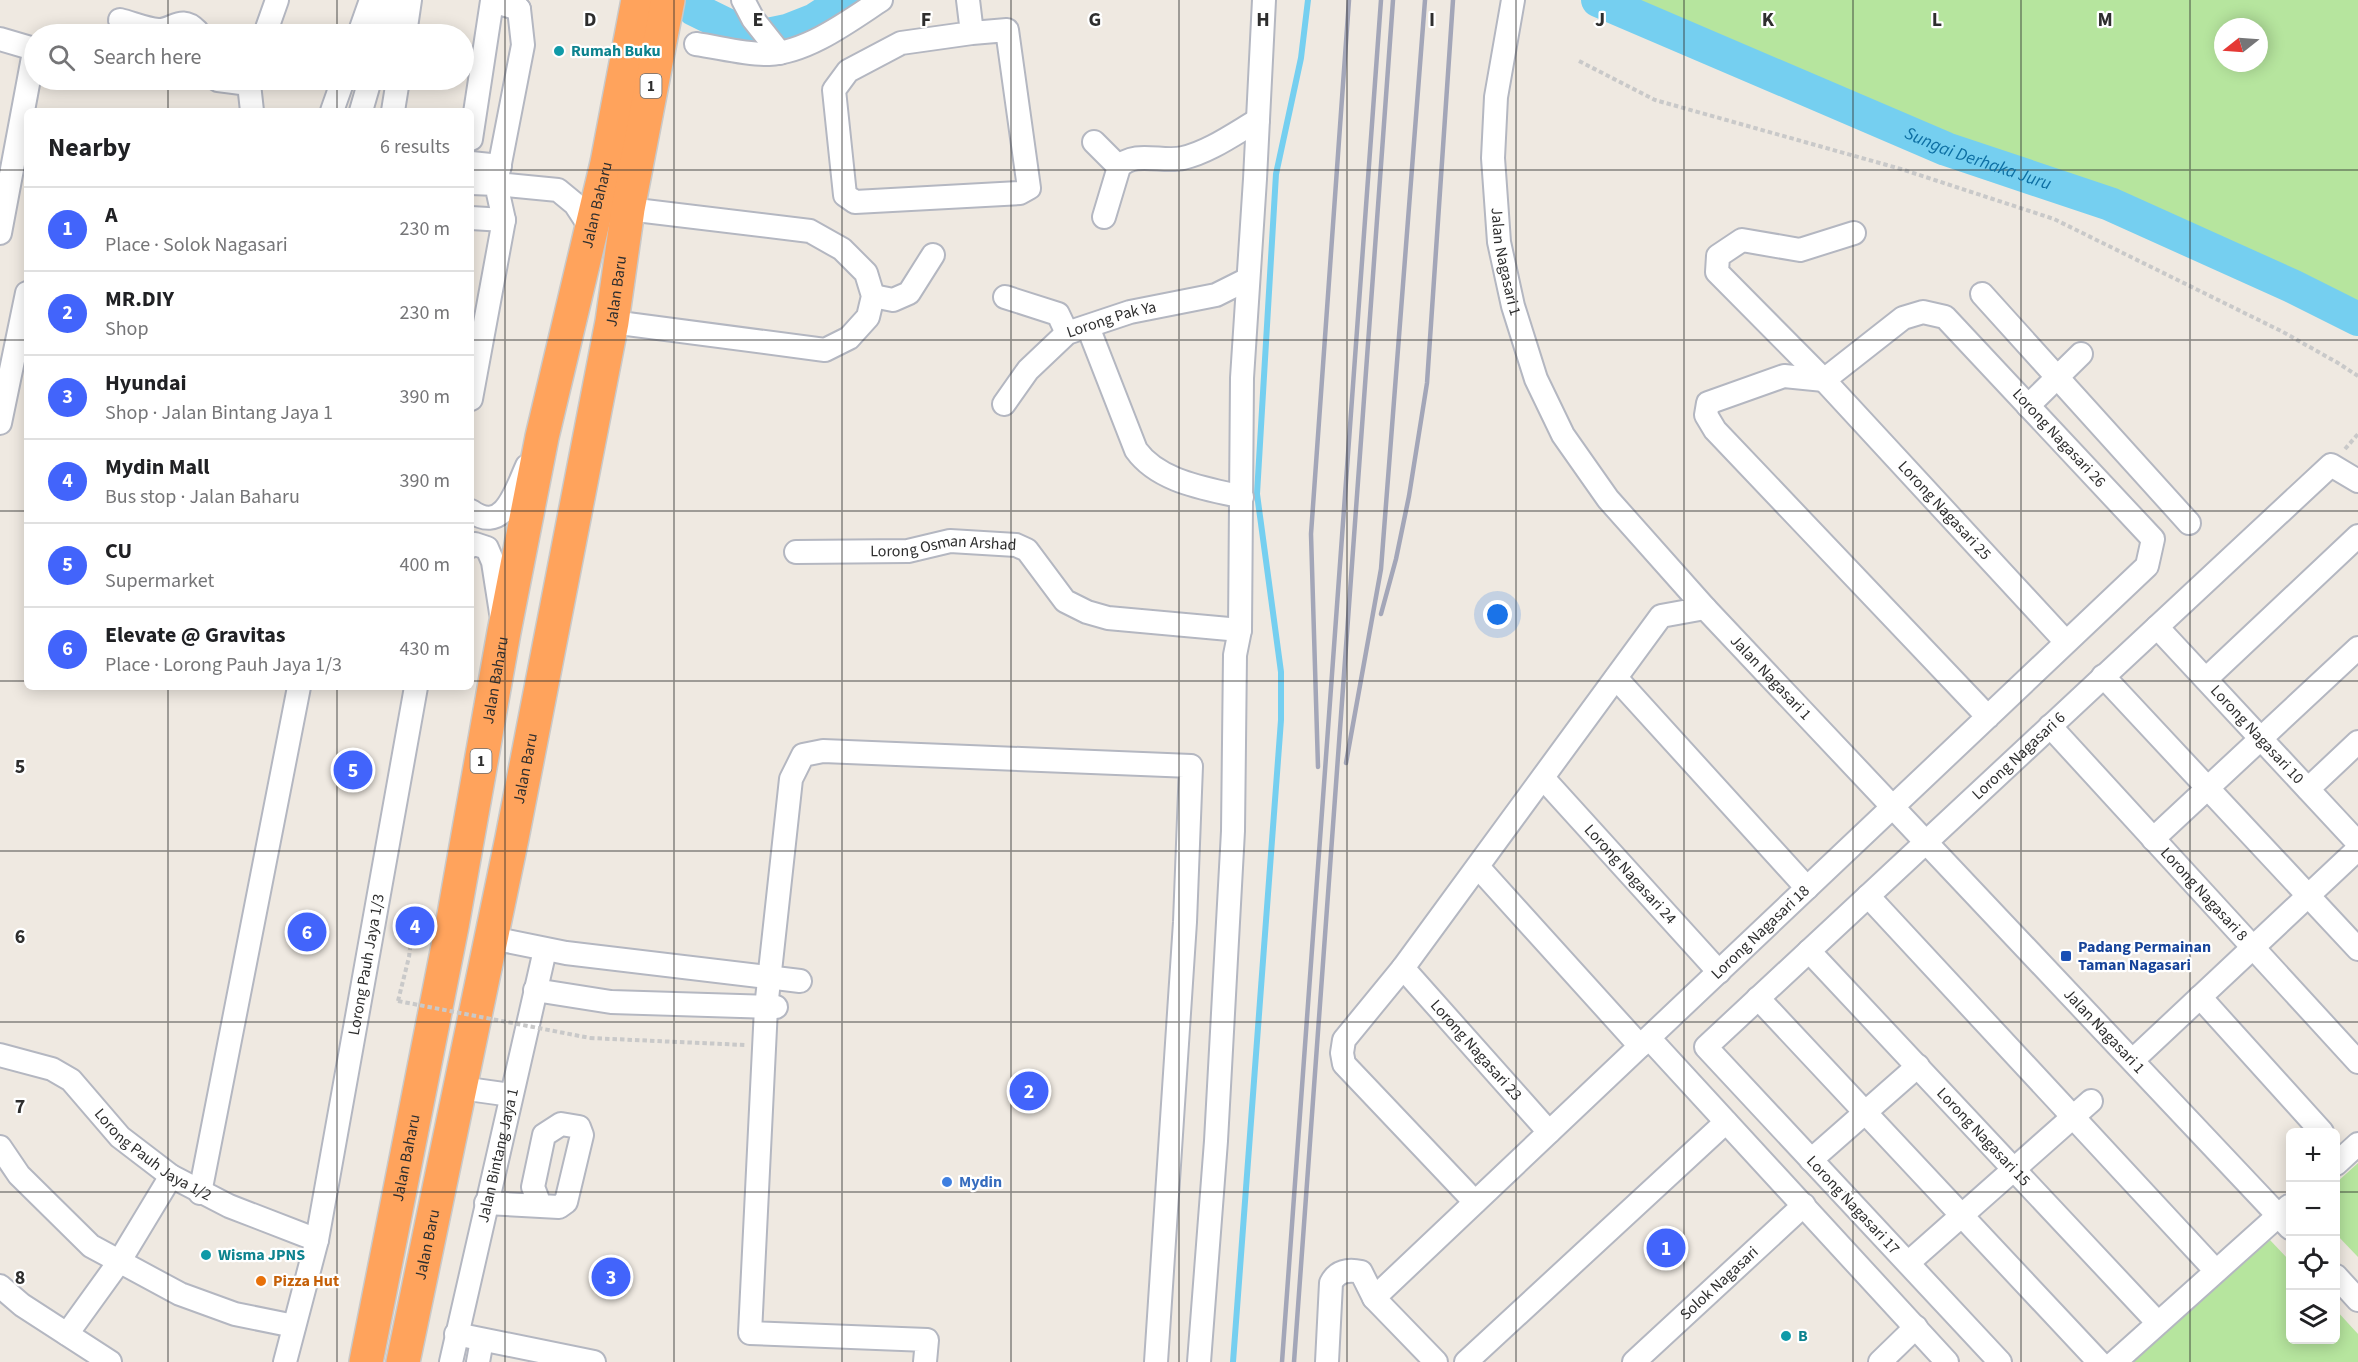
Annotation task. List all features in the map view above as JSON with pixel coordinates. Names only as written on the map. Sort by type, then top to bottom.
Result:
[{"type":"highway","name":"Jalan Baharu","points":[[621,168],[638,0]]},
{"type":"highway","name":"Jalan Baharu","points":[[366,1362],[452,926],[504,632],[542,437],[590,227],[621,168],[668,0]]},
{"type":"highway","name":"Jalan Baru","points":[[404,1362],[492,938],[612,322],[628,209],[621,168]]},
{"type":"street","points":[[268,24],[276,0]]},
{"type":"street","points":[[363,24],[371,0]]},
{"type":"street","points":[[392,0],[393,24]]},
{"type":"street","points":[[398,24],[410,0]]},
{"type":"street","points":[[696,44],[766,54],[776,49],[829,35],[881,0]]},
{"type":"street","points":[[968,0],[972,33]]},
{"type":"street","points":[[1199,1362],[1217,1117],[1233,831],[1235,655],[1240,630],[1242,378],[1264,0]]},
{"type":"street","points":[[474,126],[503,3]]},
{"type":"street","points":[[474,383],[504,220],[498,175],[523,45],[503,3]]},
{"type":"street","name":"Jalan Nagasari 1","points":[[1512,5],[1496,97],[1493,158],[1499,242],[1513,306],[1536,379],[1563,435],[1608,499],[1704,608],[2133,1060],[2286,1215]]},
{"type":"street","points":[[748,9],[776,49]]},
{"type":"street","points":[[120,20],[135,24]]},
{"type":"street","points":[[1007,30],[1029,188],[1020,193],[855,202],[845,195],[834,90],[848,71],[901,43],[972,33],[1007,30]]},
{"type":"street","points":[[0,39],[24,47]]},
{"type":"street","points":[[0,233],[27,90]]},
{"type":"street","points":[[251,90],[252,108]]},
{"type":"street","points":[[333,108],[339,90]]},
{"type":"street","points":[[366,96],[395,97]]},
{"type":"street","points":[[1104,217],[1119,167],[1124,162],[1137,158],[1181,159],[1202,152],[1258,120]]},
{"type":"street","points":[[1094,142],[1119,167]]},
{"type":"street","points":[[474,164],[498,175],[558,190],[575,204],[590,227]]},
{"type":"street","points":[[474,182],[498,175]]},
{"type":"street","points":[[612,322],[825,350],[849,338],[868,317],[873,296],[866,273],[842,249],[810,231],[628,209]]},
{"type":"street","points":[[474,218],[504,220]]},
{"type":"street","name":"Lorong Nagasari 25","points":[[1854,233],[1800,250],[1742,240],[1718,256],[1717,272],[1824,380],[2066,642]]},
{"type":"street","points":[[873,296],[892,300],[909,293],[933,255]]},
{"type":"street","name":"Lorong Pak Ya","points":[[1004,404],[1028,370],[1078,330],[1130,312],[1216,296],[1248,279]]},
{"type":"street","points":[[1982,294],[2189,523]]},
{"type":"street","points":[[1005,297],[1058,314],[1078,330],[1136,450],[1144,461],[1155,470],[1193,485],[1242,497]]},
{"type":"street","points":[[0,423],[24,307]]},
{"type":"street","name":"Lorong Nagasari 26","points":[[1824,380],[1903,318],[1923,312],[1945,317],[2153,539],[2147,566]]},
{"type":"street","points":[[2028,406],[2081,354]]},
{"type":"street","points":[[1824,380],[1784,376],[1708,403],[1706,415],[1715,430],[1988,717]]},
{"type":"street","points":[[474,513],[480,518],[494,519],[505,512],[542,437]]},
{"type":"street","name":"Lorong Nagasari 6","points":[[1706,1047],[2331,465],[2358,481]]},
{"type":"street","points":[[2118,501],[2145,476]]},
{"type":"street","points":[[2205,679],[2358,536]]},
{"type":"street","name":"Lorong Osman Arshad","points":[[796,552],[908,551],[950,542],[1016,545],[1027,550],[1065,600],[1087,612],[1108,618],[1240,630]]},
{"type":"street","points":[[474,544],[487,548],[493,562],[504,632]]},
{"type":"street","name":"Lorong Nagasari 18","points":[[1374,1298],[2147,566]]},
{"type":"street","points":[[1475,1202],[1344,1064],[1342,1053],[1344,1040],[1403,968],[1661,616],[1704,608]]},
{"type":"street","name":"Lorong Nagasari 10","points":[[2157,627],[2358,843]]},
{"type":"street","points":[[2153,839],[2358,648]]},
{"type":"street","points":[[2103,676],[2358,949]]},
{"type":"street","points":[[1616,678],[1806,888]]},
{"type":"street","points":[[200,1193],[298,690]]},
{"type":"street","name":"Lorong Pauh Jaya 1/3","points":[[285,1362],[317,1240],[415,690]]},
{"type":"street","name":"Lorong Nagasari 8","points":[[2050,726],[2358,1062]]},
{"type":"street","points":[[2308,789],[2358,742]]},
{"type":"street","points":[[925,1362],[927,1340],[750,1333],[764,1046],[771,1007],[770,979],[791,779],[803,755],[824,752],[1191,766],[1185,922],[1156,1362]]},
{"type":"street","name":"Lorong Nagasari 24","points":[[1543,778],[1719,972]]},
{"type":"street","points":[[2133,1060],[2358,849]]},
{"type":"street","points":[[1478,867],[1644,1042],[1726,1122],[1947,1362]]},
{"type":"street","points":[[1868,896],[2216,1271]]},
{"type":"street","points":[[492,938],[545,950],[800,981]]},
{"type":"street","name":"Jalan Bintang Jaya 1","points":[[451,1362],[545,950]]},
{"type":"street","name":"Lorong Nagasari 15","points":[[1809,951],[2158,1323]]},
{"type":"street","name":"Lorong Nagasari 23","points":[[1403,968],[1549,1132]]},
{"type":"street","points":[[535,990],[611,1002],[771,1007]]},
{"type":"street","points":[[2200,997],[2318,1128]]},
{"type":"street","points":[[1758,998],[2099,1362]]},
{"type":"street","name":"Lorong Nagasari 17","points":[[1706,1047],[2000,1362]]},
{"type":"street","name":"Lorong Pauh Jaya 1/2","points":[[0,1055],[52,1068],[71,1080],[120,1137],[171,1176],[200,1193],[317,1240]]},
{"type":"street","points":[[1811,1160],[1917,1066]]},
{"type":"street","points":[[461,1088],[511,1095]]},
{"type":"street","points":[[1908,1263],[2091,1101]]},
{"type":"street","points":[[1466,1362],[1726,1122]]},
{"type":"street","points":[[0,1147],[19,1175],[91,1246],[180,1294],[235,1314],[294,1326]]},
{"type":"street","points":[[67,1334],[119,1262],[171,1176]]},
{"type":"street","points":[[486,1203],[540,1205]]},
{"type":"street","name":"Solok Nagasari","points":[[1634,1362],[1804,1205]]},
{"type":"street","points":[[2115,1362],[2216,1271],[2286,1217]]},
{"type":"street","points":[[1327,1362],[1331,1283],[1335,1276],[1345,1271],[1361,1272],[1374,1298],[1436,1362]]},
{"type":"street","points":[[2340,1280],[2358,1299]]},
{"type":"street","points":[[0,1286],[22,1305],[110,1362]]},
{"type":"street","points":[[1880,1362],[1917,1327]]},
{"type":"street","points":[[456,1334],[583,1361]]},
{"type":"street","points":[[478,1362],[482,1340]]},
{"type":"path","points":[[1579,61],[1655,100],[1901,169],[2054,219],[2283,332],[2358,376]]},
{"type":"path","points":[[399,914],[414,915],[398,1001],[590,1038],[764,1046]]},
{"type":"green space","points":[[1622,0],[2358,0],[2358,306],[2065,183],[1951,143]]},
{"type":"green space","points":[[2358,1163],[2358,1257],[2340,1238],[2340,1179]]},
{"type":"green space","points":[[2270,1240],[2286,1257],[2286,1344],[2340,1344],[2340,1314],[2358,1334],[2358,1362],[2129,1362]]},
{"type":"waterway","name":"Sungai Derhaka Juru","points":[[694,9],[753,38],[787,31],[815,20],[845,0]]},
{"type":"waterway","points":[[1233,1362],[1281,720],[1281,672],[1257,494],[1276,174],[1301,58],[1308,0]]},
{"type":"waterway","name":"Sungai Derhaka Juru","points":[[1598,0],[1946,149],[2110,204],[2292,286],[2358,319]]},
{"type":"waterway","points":[[1628,13],[1634,0]]},
{"type":"railway","points":[[1318,767],[1311,534],[1349,0]]},
{"type":"railway","points":[[1282,1362],[1381,0]]},
{"type":"railway","points":[[1294,1362],[1393,0]]},
{"type":"railway","points":[[1346,763],[1381,569],[1425,0]]},
{"type":"railway","points":[[1381,614],[1396,559],[1409,496],[1427,383],[1453,0]]},
{"type":"place","name":"Rumah Buku","points":[[559,51]]},
{"type":"place","name":"CU","points":[[353,770]]},
{"type":"place","name":"Mydin Mall","points":[[415,926]]},
{"type":"place","name":"Elevate @ Gravitas","points":[[307,932]]},
{"type":"place","name":"Padang Permainan Taman Nagasari","points":[[2066,956]]},
{"type":"place","name":"MR.DIY","points":[[1029,1091]]},
{"type":"place","name":"Mydin","points":[[947,1182]]},
{"type":"place","name":"A","points":[[1666,1248]]},
{"type":"place","name":"Wisma JPNS","points":[[206,1255]]},
{"type":"place","name":"Hyundai","points":[[611,1277]]},
{"type":"place","name":"Pizza Hut","points":[[261,1281]]},
{"type":"place","name":"B","points":[[1786,1336]]}]
